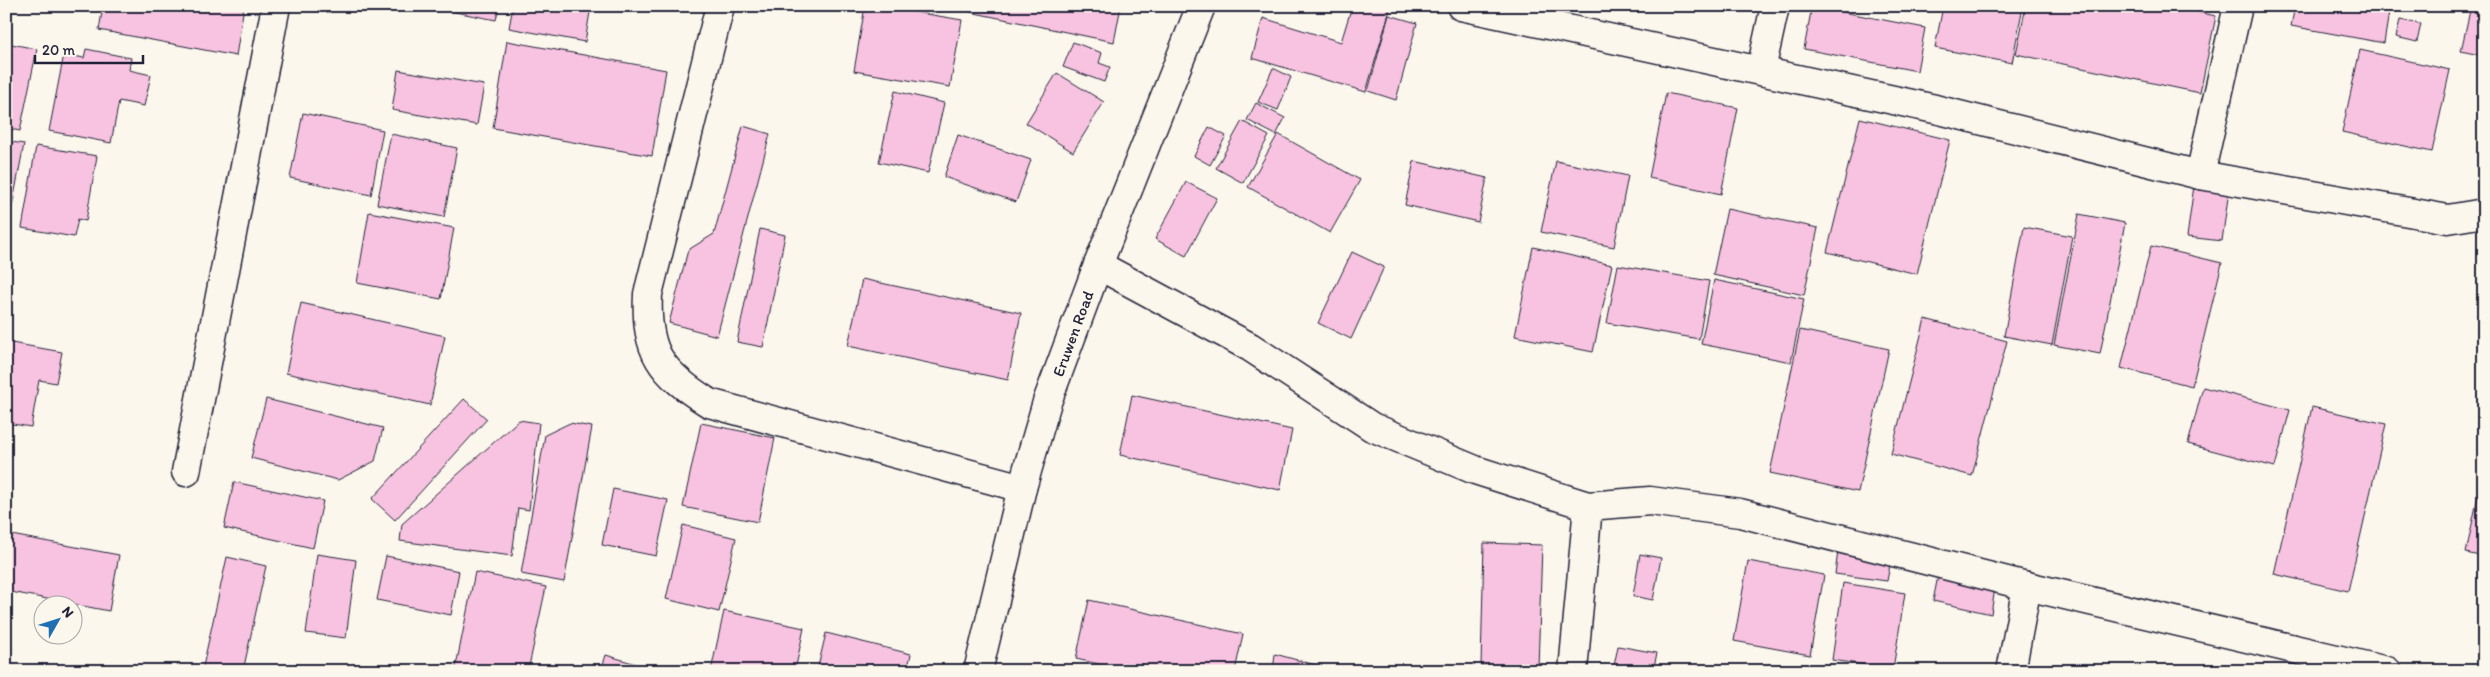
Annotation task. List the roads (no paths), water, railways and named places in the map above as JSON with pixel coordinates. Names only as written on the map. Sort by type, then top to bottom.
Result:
[{"type":"street","points":[[186,472],[276,6]]},
{"type":"street","points":[[720,6],[648,294],[647,314],[650,341],[662,365],[680,385],[709,403],[1022,488]]},
{"type":"street","name":"Eruwen Road","points":[[978,671],[1022,488],[1047,402],[1098,265],[1201,6]]},
{"type":"street","points":[[1461,6],[1935,109],[2200,175],[2448,219],[2484,213]]},
{"type":"street","points":[[1761,70],[1775,6]]},
{"type":"street","points":[[2200,175],[2238,6]]},
{"type":"street","points":[[1098,265],[1250,347],[1372,427],[1475,470],[1588,506],[1650,501],[1740,513],[2027,586],[2386,671]]},
{"type":"street","points":[[1572,671],[1588,506]]},
{"type":"street","points":[[2011,671],[2027,586]]}]
